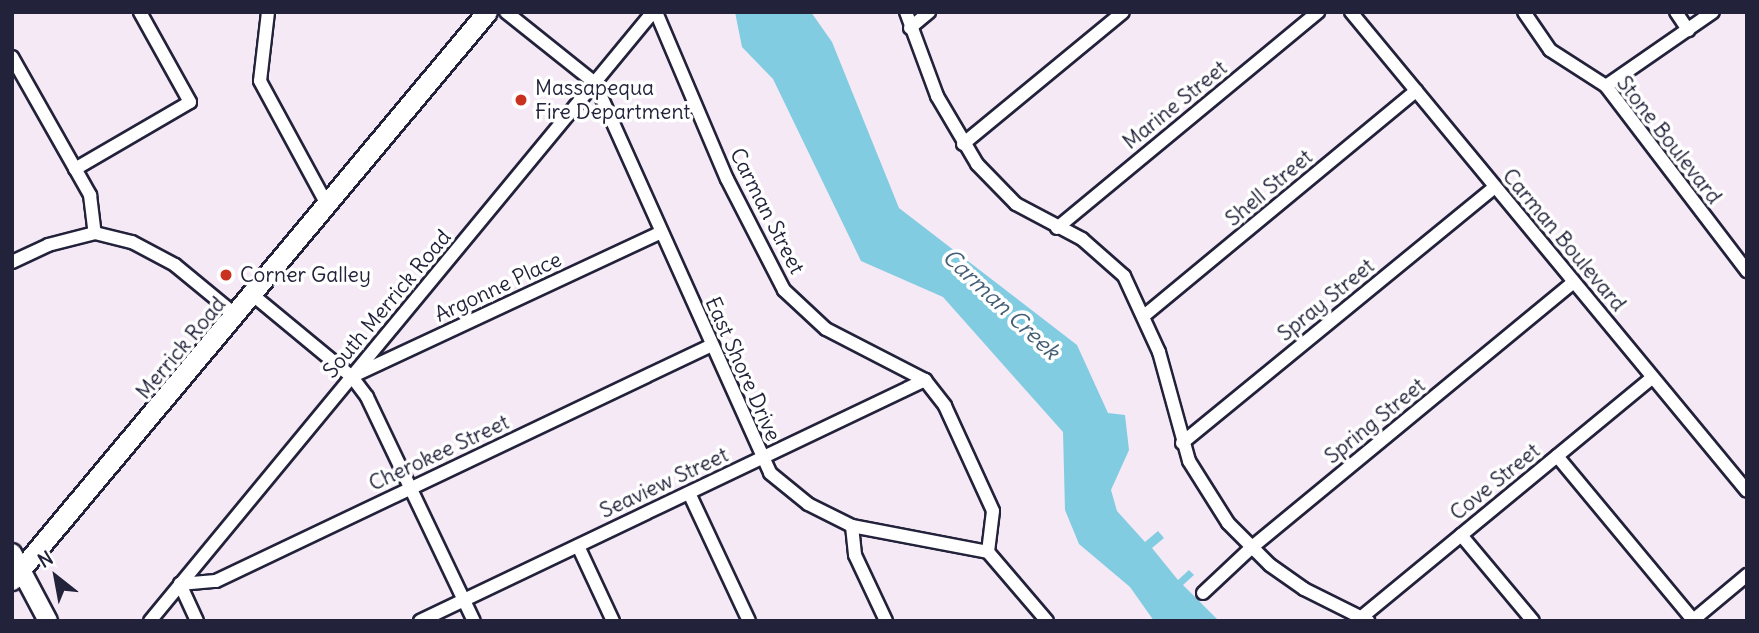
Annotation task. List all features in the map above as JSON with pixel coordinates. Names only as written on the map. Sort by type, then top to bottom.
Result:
[{"type":"main road","name":"Merrick Road","points":[[15,568],[254,296],[487,12]]},
{"type":"street","points":[[75,169],[190,102],[140,12]]},
{"type":"street","points":[[268,12],[260,81],[328,206]]},
{"type":"street","name":"East Shore Drive","points":[[506,12],[595,83],[770,473],[808,504],[852,526],[988,552]]},
{"type":"street","name":"South Merrick Road","points":[[150,621],[654,12]]},
{"type":"street","name":"Carman Street","points":[[654,12],[727,179],[784,290],[826,329],[925,380],[963,437],[993,511],[988,552]]},
{"type":"street","points":[[906,12],[937,96],[963,144],[1002,192],[1057,228],[1107,256],[1124,276],[1145,315],[1166,373],[1182,443],[1213,503],[1251,548],[1304,589],[1365,618]]},
{"type":"street","points":[[910,28],[929,12]]},
{"type":"street","points":[[963,144],[1124,12]]},
{"type":"street","name":"Marine Street","points":[[1057,228],[1318,12]]},
{"type":"street","name":"Carman Boulevard","points":[[1351,12],[1747,491]]},
{"type":"street","name":"Stone Boulevard","points":[[1524,12],[1550,50],[1606,86],[1747,271]]},
{"type":"street","points":[[1675,12],[1688,30]]},
{"type":"street","points":[[1606,86],[1713,12]]},
{"type":"street","points":[[12,57],[90,195],[95,233]]},
{"type":"street","name":"Shell Street","points":[[1145,315],[1416,91]]},
{"type":"street","name":"Spray Street","points":[[1182,443],[1495,187]]},
{"type":"street","name":"Argonne Place","points":[[352,377],[661,232]]},
{"type":"street","points":[[12,262],[48,245],[95,233],[160,255],[237,316]]},
{"type":"street","name":"Spring Street","points":[[1203,593],[1251,548],[1574,282]]},
{"type":"street","points":[[254,296],[352,377],[367,397],[474,621]]},
{"type":"street","name":"Cherokee Street","points":[[180,584],[216,581],[712,345]]},
{"type":"street","name":"Cove Street","points":[[1365,618],[1652,377]]},
{"type":"street","name":"Seaview Street","points":[[420,621],[925,380]]},
{"type":"street","points":[[1557,456],[1692,620],[1747,575]]},
{"type":"street","points":[[689,493],[749,621]]},
{"type":"street","points":[[852,526],[855,555],[886,621]]},
{"type":"street","points":[[1461,535],[1533,621]]},
{"type":"street","points":[[578,546],[613,621]]},
{"type":"street","points":[[988,552],[1047,621]]},
{"type":"street","points":[[15,568],[48,621]]},
{"type":"street","points":[[180,584],[197,621]]},
{"type":"water","name":"Carman Creek","points":[[735,12],[811,12],[832,42],[899,208],[1077,345],[1108,413],[1125,415],[1129,450],[1111,490],[1117,511],[1145,542],[1158,531],[1164,538],[1152,548],[1178,580],[1189,570],[1194,575],[1183,585],[1219,621],[1154,621],[1130,587],[1079,544],[1065,510],[1063,432],[943,297],[861,261],[773,79],[742,47]]},
{"type":"place","name":"Massapequa Fire Department","points":[[521,100]]},
{"type":"place","name":"Corner Galley","points":[[226,275]]}]
